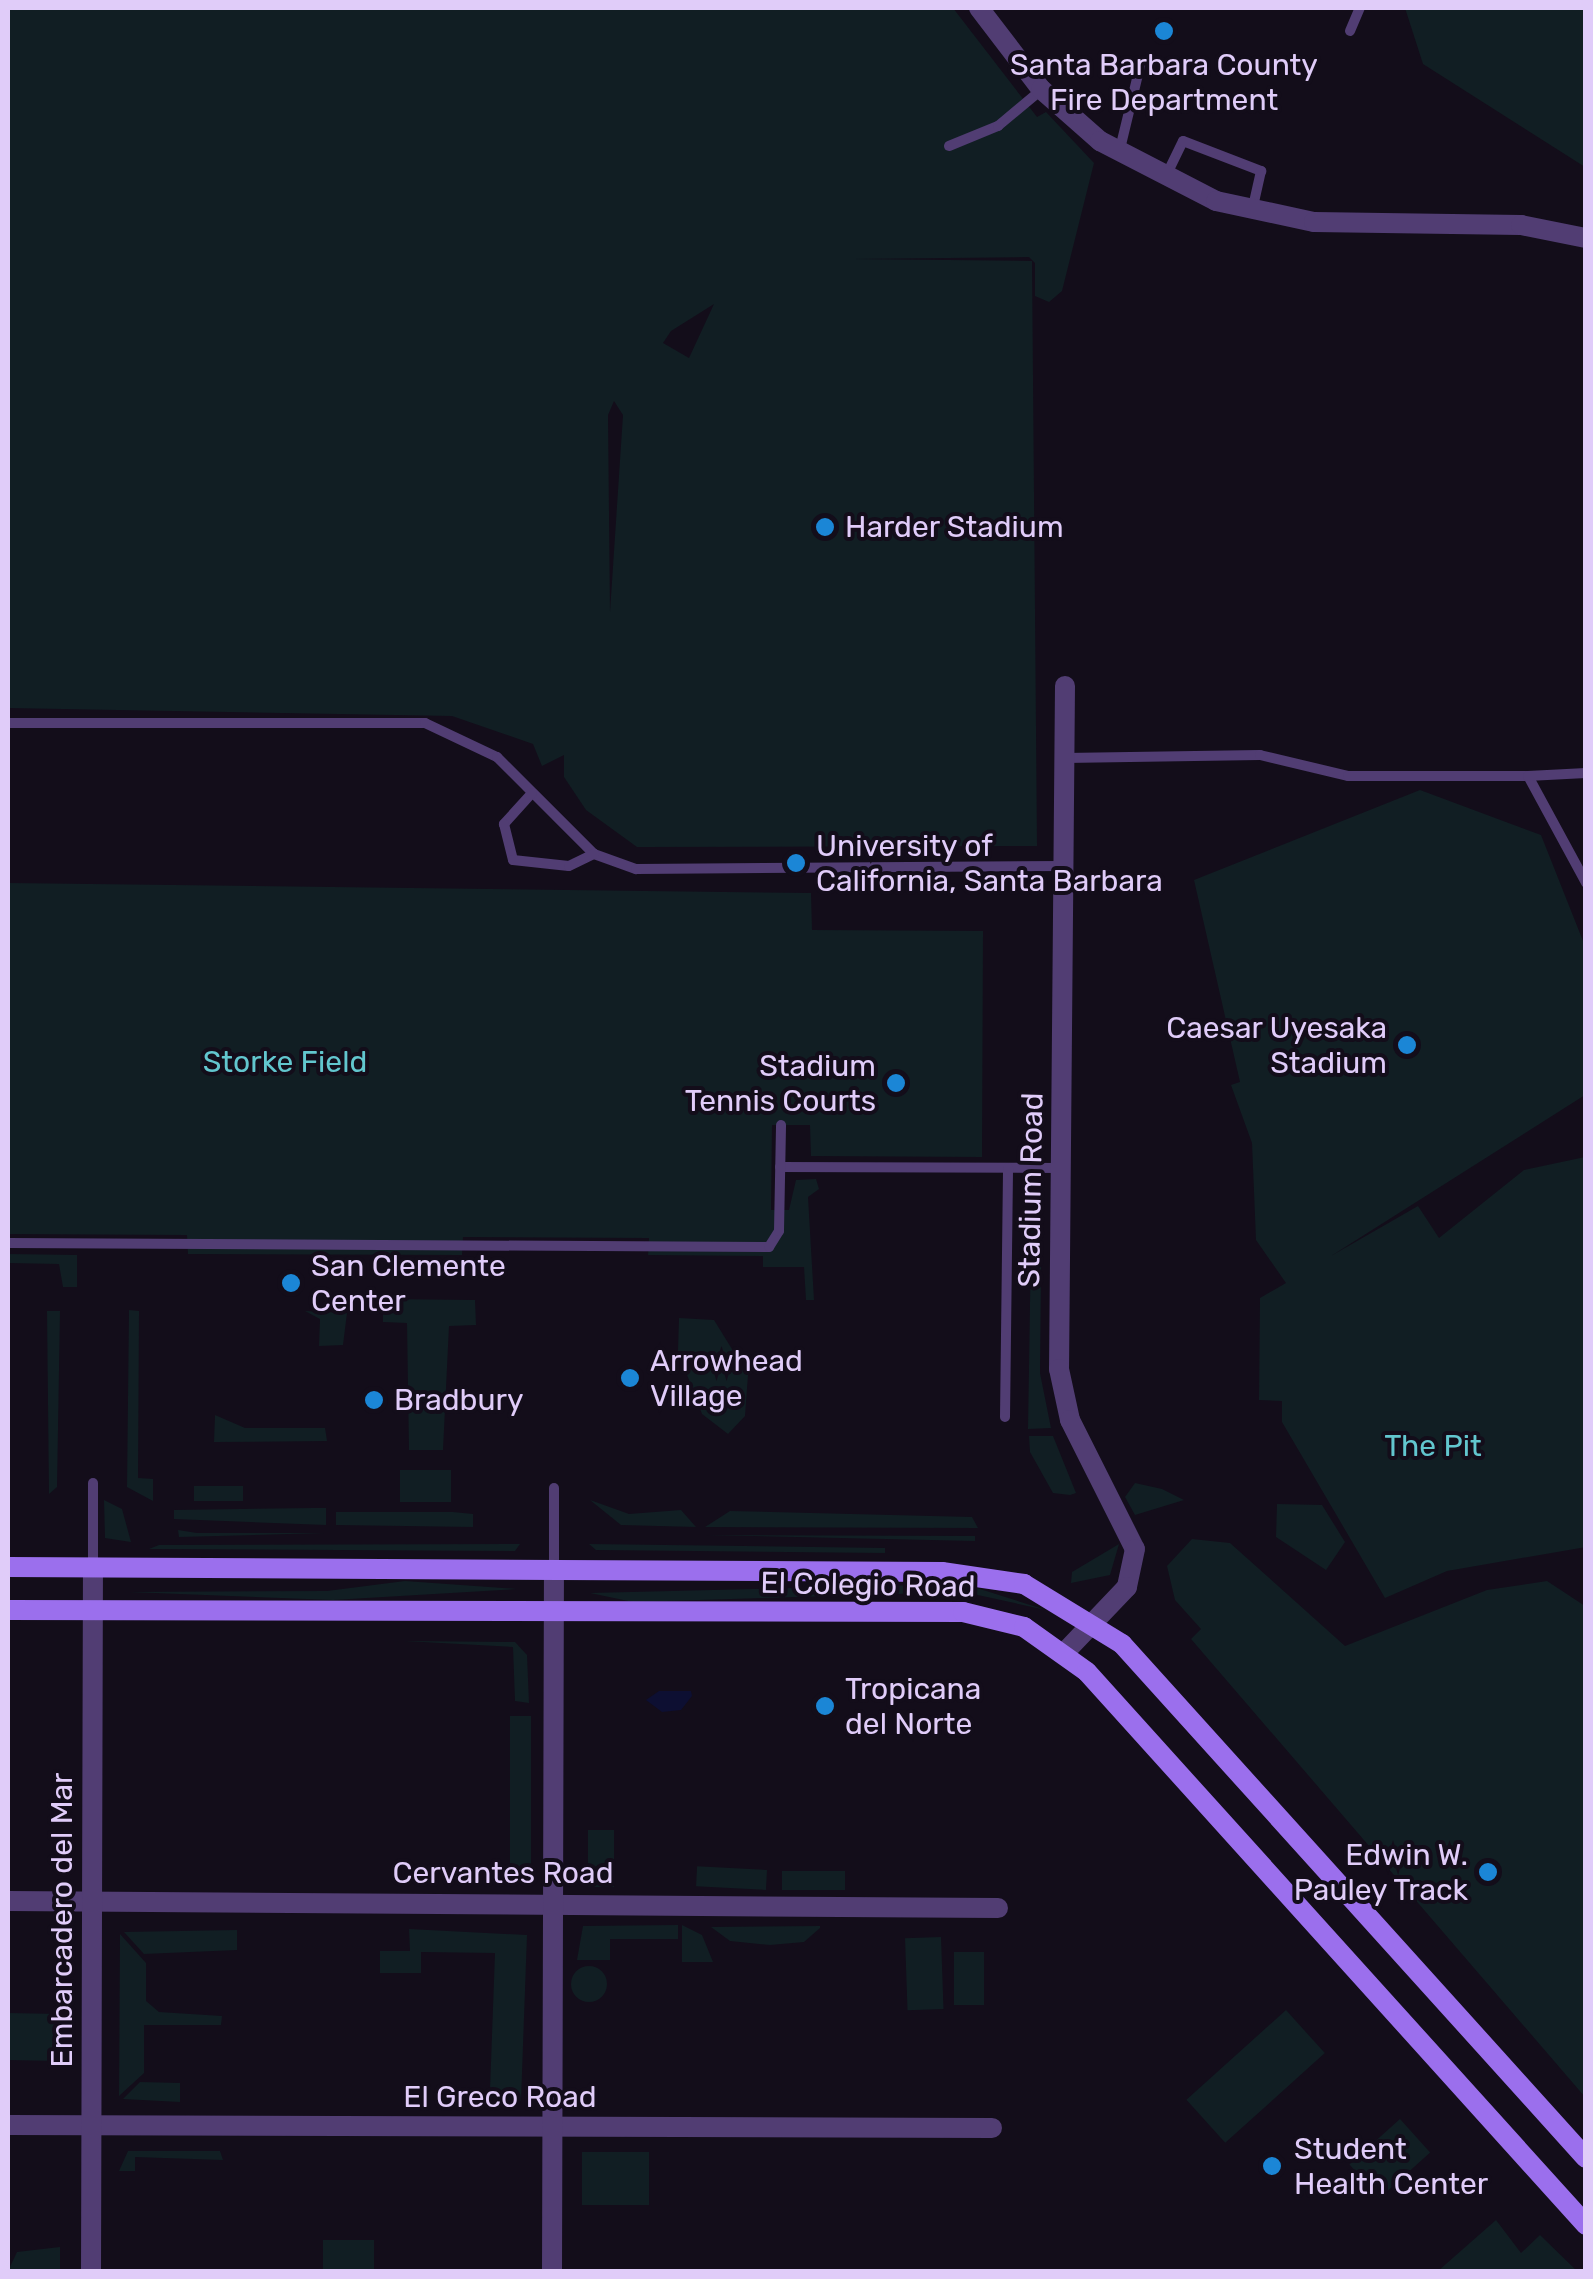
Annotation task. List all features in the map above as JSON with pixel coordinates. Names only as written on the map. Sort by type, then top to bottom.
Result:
[{"type":"main road","name":"El Colegio Road","points":[[8,1568],[986,1574],[1097,1621],[1586,2158]]},
{"type":"main road","name":"El Colegio Road","points":[[8,1610],[963,1612],[1024,1627],[1065,1652],[1586,2225]]},
{"type":"main road","points":[[1544,2112],[1586,2142]]},
{"type":"street","points":[[979,8],[1041,89],[1119,155],[1165,179],[1252,211],[1348,224],[1520,225],[1586,238]]},
{"type":"street","name":"Stadium Road","points":[[1065,686],[1063,1399],[1135,1549],[1127,1587],[1065,1652]]},
{"type":"street","name":"Embarcadero del Mar","points":[[90,2272],[93,1568]]},
{"type":"street","points":[[552,2272],[554,1570]]},
{"type":"street","name":"Cervantes Road","points":[[8,1901],[998,1908]]},
{"type":"street","name":"El Greco Road","points":[[8,2125],[992,2128]]},
{"type":"lane","points":[[1350,31],[1360,8]]},
{"type":"lane","points":[[1119,155],[1141,62]]},
{"type":"lane","points":[[949,146],[998,126],[1041,89]]},
{"type":"lane","points":[[1165,179],[1183,141],[1261,170],[1252,211]]},
{"type":"lane","points":[[8,723],[425,724],[498,757],[594,854],[636,869],[1064,866]]},
{"type":"lane","points":[[1065,758],[1260,755],[1348,776],[1528,776],[1586,772]]},
{"type":"lane","points":[[1528,776],[1586,883]]},
{"type":"lane","points":[[532,793],[504,824],[513,860],[569,866],[594,854]]},
{"type":"lane","points":[[8,1244],[756,1249],[776,1242],[781,1125]]},
{"type":"lane","points":[[780,1167],[1063,1168]]},
{"type":"lane","points":[[1005,1417],[1008,1168]]},
{"type":"lane","points":[[93,1482],[93,1568]]},
{"type":"lane","points":[[554,1488],[554,1570]]},
{"type":"green space","points":[[8,8],[953,8],[1037,117],[1046,112],[1094,163],[1062,291],[1049,302],[1035,296],[1035,263],[1029,257],[853,259],[1032,261],[1037,846],[637,847],[586,810],[564,777],[564,755],[542,766],[533,744],[452,716],[8,708]],"holes":[[[714,304],[689,358],[663,343],[671,331]],[[614,401],[623,415],[610,612],[608,415]]]},
{"type":"green space","points":[[1405,8],[1585,8],[1585,167],[1423,64]]},
{"type":"green space","name":"The Pit","points":[[1420,790],[1541,835],[1585,946],[1585,1095],[1331,1256],[1418,1206],[1439,1238],[1524,1170],[1585,1157],[1586,1547],[1447,1571],[1385,1598],[1282,1422],[1282,1401],[1259,1400],[1260,1298],[1286,1283],[1256,1240],[1252,1143],[1231,1085],[1240,1082],[1194,880]]},
{"type":"green space","name":"Storke Field","points":[[8,883],[811,893],[812,930],[983,931],[982,1157],[811,1156],[810,1125],[772,1125],[771,1210],[789,1210],[796,1180],[816,1179],[819,1189],[808,1197],[814,1300],[806,1300],[804,1267],[763,1267],[763,1256],[648,1255],[649,1238],[463,1237],[462,1255],[188,1254],[187,1235],[8,1234]]},
{"type":"green space","points":[[1032,1180],[1042,1180],[1040,1373],[1051,1428],[1028,1429]]},
{"type":"green space","points":[[8,1254],[77,1255],[77,1287],[63,1287],[59,1264],[8,1263]]},
{"type":"green space","points":[[383,1299],[475,1300],[476,1325],[449,1326],[443,1450],[409,1450],[407,1323],[383,1322]]},
{"type":"green space","points":[[129,1310],[139,1311],[138,1478],[153,1479],[153,1501],[127,1487]]},
{"type":"green space","points":[[47,1311],[60,1311],[57,1487],[49,1494]]},
{"type":"green space","points":[[305,1311],[347,1313],[343,1345],[319,1346],[320,1319]]},
{"type":"green space","points":[[679,1318],[714,1320],[748,1375],[745,1416],[728,1434],[702,1414],[678,1351]]},
{"type":"green space","points":[[215,1415],[245,1428],[325,1428],[327,1441],[214,1442]]},
{"type":"green space","points":[[1029,1436],[1053,1436],[1076,1493],[1053,1493],[1030,1452]]},
{"type":"green space","points":[[400,1470],[451,1470],[451,1502],[400,1502]]},
{"type":"green space","points":[[1135,1483],[1162,1489],[1184,1500],[1135,1515],[1125,1497]]},
{"type":"green space","points":[[194,1486],[243,1486],[243,1501],[194,1501]]},
{"type":"green space","points":[[104,1500],[122,1509],[131,1542],[105,1538]]},
{"type":"green space","points":[[590,1500],[629,1514],[681,1510],[696,1527],[621,1525]]},
{"type":"green space","points":[[1277,1504],[1322,1505],[1345,1542],[1326,1570],[1276,1537]]},
{"type":"green space","points":[[326,1508],[326,1525],[174,1519],[174,1510]]},
{"type":"green space","points":[[730,1511],[972,1517],[978,1528],[705,1527]]},
{"type":"green space","points":[[336,1512],[473,1514],[473,1527],[336,1525]]},
{"type":"green space","points":[[178,1530],[197,1533],[325,1533],[179,1537]]},
{"type":"green space","points":[[705,1535],[975,1536],[975,1541]]},
{"type":"green space","name":"Edwin W. Pauley Track","points":[[1192,1539],[1230,1543],[1345,1646],[1487,1590],[1547,1581],[1585,1606],[1585,2097],[1191,1639],[1201,1629],[1175,1600],[1167,1566]]},
{"type":"green space","points":[[520,1544],[515,1551],[149,1549],[159,1545]]},
{"type":"green space","points":[[589,1544],[885,1548],[885,1553],[596,1550]]},
{"type":"green space","points":[[1119,1544],[1110,1575],[1071,1583],[1072,1572]]},
{"type":"green space","points":[[405,1581],[517,1589],[333,1600],[129,1592],[327,1591]]},
{"type":"green space","points":[[964,1584],[1046,1610],[964,1592],[633,1602],[590,1593]]},
{"type":"green space","points":[[404,1641],[515,1642],[527,1655],[529,1703],[515,1701],[513,1647]]},
{"type":"green space","points":[[510,1716],[531,1716],[531,1872],[518,1882],[510,1882]]},
{"type":"green space","points":[[588,1830],[614,1830],[614,1887],[588,1887]]},
{"type":"green space","points":[[697,1866],[767,1870],[766,1890],[696,1886]]},
{"type":"green space","points":[[782,1871],[845,1871],[845,1890],[782,1890]]},
{"type":"green space","points":[[678,1925],[678,1939],[610,1939],[610,1960],[577,1960],[583,1926]]},
{"type":"green space","points":[[682,1925],[702,1935],[713,1962],[682,1962]]},
{"type":"green space","points":[[711,1927],[820,1928],[804,1942],[770,1945],[730,1941]]},
{"type":"green space","points":[[409,1929],[527,1935],[521,2101],[501,2104],[490,2090],[495,1953],[421,1952],[421,1973],[380,1973],[380,1951],[410,1951]]},
{"type":"green space","points":[[237,1930],[237,1950],[144,1954],[124,1932]]},
{"type":"green space","points":[[120,1934],[146,1963],[146,2001],[159,2012],[222,2016],[221,2025],[144,2025],[144,2073],[119,2096]]},
{"type":"green space","points":[[941,1937],[944,2009],[908,2010],[905,1938]]},
{"type":"green space","points":[[954,1952],[984,1952],[984,2005],[954,2005]]},
{"type":"green space","points":[[589,1966],[602,1971],[607,1984],[602,1997],[589,2002],[576,1997],[571,1984],[576,1971]]},
{"type":"green space","points":[[1286,2010],[1325,2053],[1225,2143],[1186,2100]]},
{"type":"green space","points":[[8,2013],[59,2014],[58,2061],[8,2060]]},
{"type":"green space","points":[[140,2082],[180,2083],[180,2102],[123,2099]]},
{"type":"green space","points":[[1400,2119],[1430,2152],[1380,2198],[1349,2165]]},
{"type":"green space","points":[[128,2151],[220,2151],[223,2160],[135,2157],[135,2171],[119,2171]]},
{"type":"green space","points":[[582,2152],[649,2152],[649,2205],[582,2205]]},
{"type":"green space","points":[[1496,2220],[1521,2253],[1540,2235],[1577,2271],[1438,2271]]},
{"type":"green space","points":[[323,2240],[374,2240],[374,2270],[323,2270]]},
{"type":"green space","points":[[60,2247],[60,2271],[8,2271],[17,2252]]},
{"type":"shaded area","points":[[659,1691],[691,1691],[692,1696],[681,1710],[662,1712],[646,1700]]},
{"type":"place","name":"Santa Barbara County Fire Department","points":[[1164,31]]},
{"type":"place","name":"Harder Stadium","points":[[825,527]]},
{"type":"place","name":"University of California, Santa Barbara","points":[[796,863]]},
{"type":"place","name":"Caesar Uyesaka Stadium","points":[[1407,1045]]},
{"type":"place","name":"Stadium Tennis Courts","points":[[896,1083]]},
{"type":"place","name":"San Clemente Center","points":[[291,1283]]},
{"type":"place","name":"Arrowhead Village","points":[[630,1378]]},
{"type":"place","name":"Bradbury","points":[[374,1400]]},
{"type":"place","name":"Tropicana del Norte","points":[[825,1706]]},
{"type":"place","name":"Edwin W. Pauley Track","points":[[1488,1872]]},
{"type":"place","name":"Student Health Center","points":[[1272,2166]]}]
